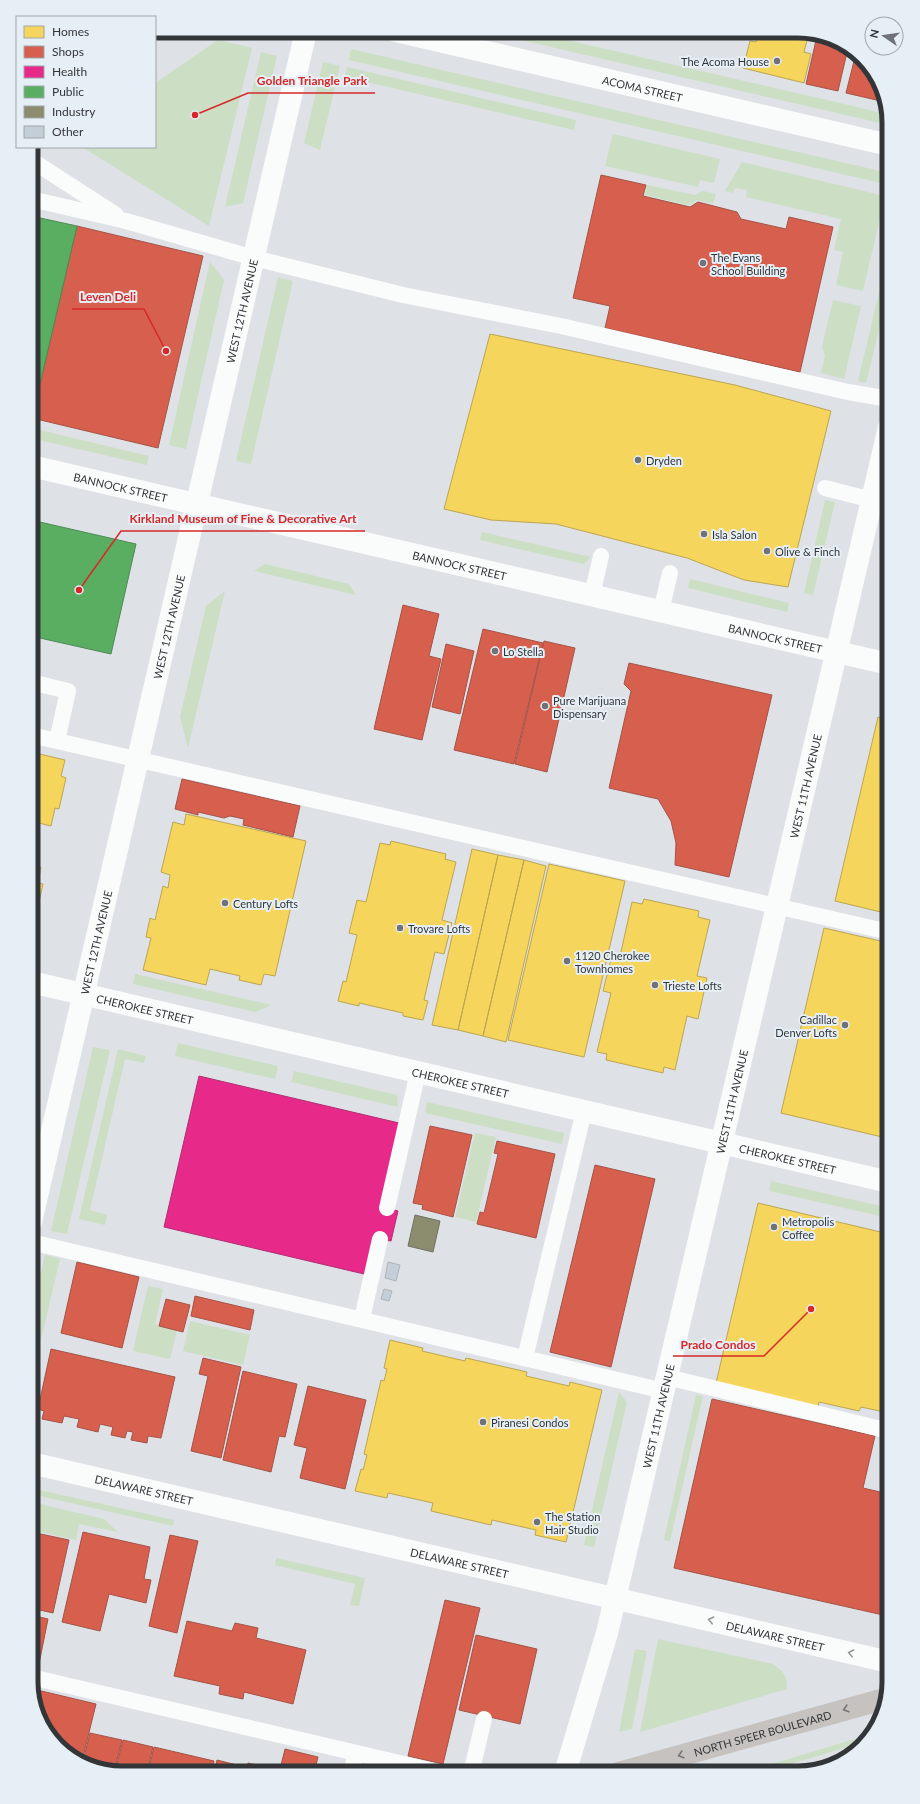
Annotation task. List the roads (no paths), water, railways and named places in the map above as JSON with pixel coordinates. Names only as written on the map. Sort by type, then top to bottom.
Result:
[{"type":"main road","name":"NORTH SPEER BOULEVARD","points":[[643,1766],[880,1700]]},
{"type":"street","name":"WEST 12TH AVENUE","points":[[38,1192],[304,38]]},
{"type":"street","name":"ACOMA STREET","points":[[438,38],[882,143]]},
{"type":"street","name":"WEST 11TH AVENUE","points":[[567,1766],[607,1633],[882,457]]},
{"type":"street","name":"BANNOCK STREET","points":[[38,468],[197,503],[882,662]]},
{"type":"street","name":"CHEROKEE STREET","points":[[38,984],[882,1180]]},
{"type":"street","name":"DELAWARE STREET","points":[[38,1465],[882,1660]]},
{"type":"lane","points":[[38,164],[126,221]]},
{"type":"lane","points":[[38,202],[126,221],[254,258],[403,295],[561,326],[848,392],[882,398]]},
{"type":"lane","points":[[825,488],[872,500]]},
{"type":"lane","points":[[592,595],[601,556]]},
{"type":"lane","points":[[661,611],[670,573]]},
{"type":"lane","points":[[38,684],[68,691],[57,741]]},
{"type":"lane","points":[[38,737],[882,930]]},
{"type":"lane","points":[[387,1208],[418,1072]]},
{"type":"lane","points":[[525,1358],[584,1111]]},
{"type":"lane","points":[[362,1319],[380,1238]]},
{"type":"lane","points":[[38,1244],[525,1358],[666,1384],[882,1430]]},
{"type":"lane","points":[[38,1679],[412,1766]]},
{"type":"lane","points":[[473,1766],[484,1719]]},
{"type":"lane","points":[[353,1766],[356,1753]]},
{"type":"place","name":"The Acoma House","points":[[777,61]]},
{"type":"place","name":"Golden Triangle Park","points":[[195,115]]},
{"type":"place","name":"The Evans School Building","points":[[703,263]]},
{"type":"place","name":"Leven Deli","points":[[166,351]]},
{"type":"place","name":"Dryden","points":[[638,460]]},
{"type":"place","name":"Isla Salon","points":[[704,534]]},
{"type":"place","name":"Olive & Finch","points":[[767,551]]},
{"type":"place","name":"Kirkland Museum of Fine & Decorative Art","points":[[79,590]]},
{"type":"place","name":"Lo Stella","points":[[495,651]]},
{"type":"place","name":"Pure Marijuana Dispensary","points":[[545,706]]},
{"type":"place","name":"Century Lofts","points":[[225,903]]},
{"type":"place","name":"Trovare Lofts","points":[[400,928]]},
{"type":"place","name":"1120 Cherokee Townhomes","points":[[567,961]]},
{"type":"place","name":"Trieste Lofts","points":[[655,985]]},
{"type":"place","name":"Cadillac Denver Lofts","points":[[845,1025]]},
{"type":"place","name":"Metropolis Coffee","points":[[774,1227]]},
{"type":"place","name":"Prado Condos","points":[[811,1309]]},
{"type":"place","name":"Piranesi Condos","points":[[483,1422]]},
{"type":"place","name":"The Station Hair Studio","points":[[537,1522]]}]
